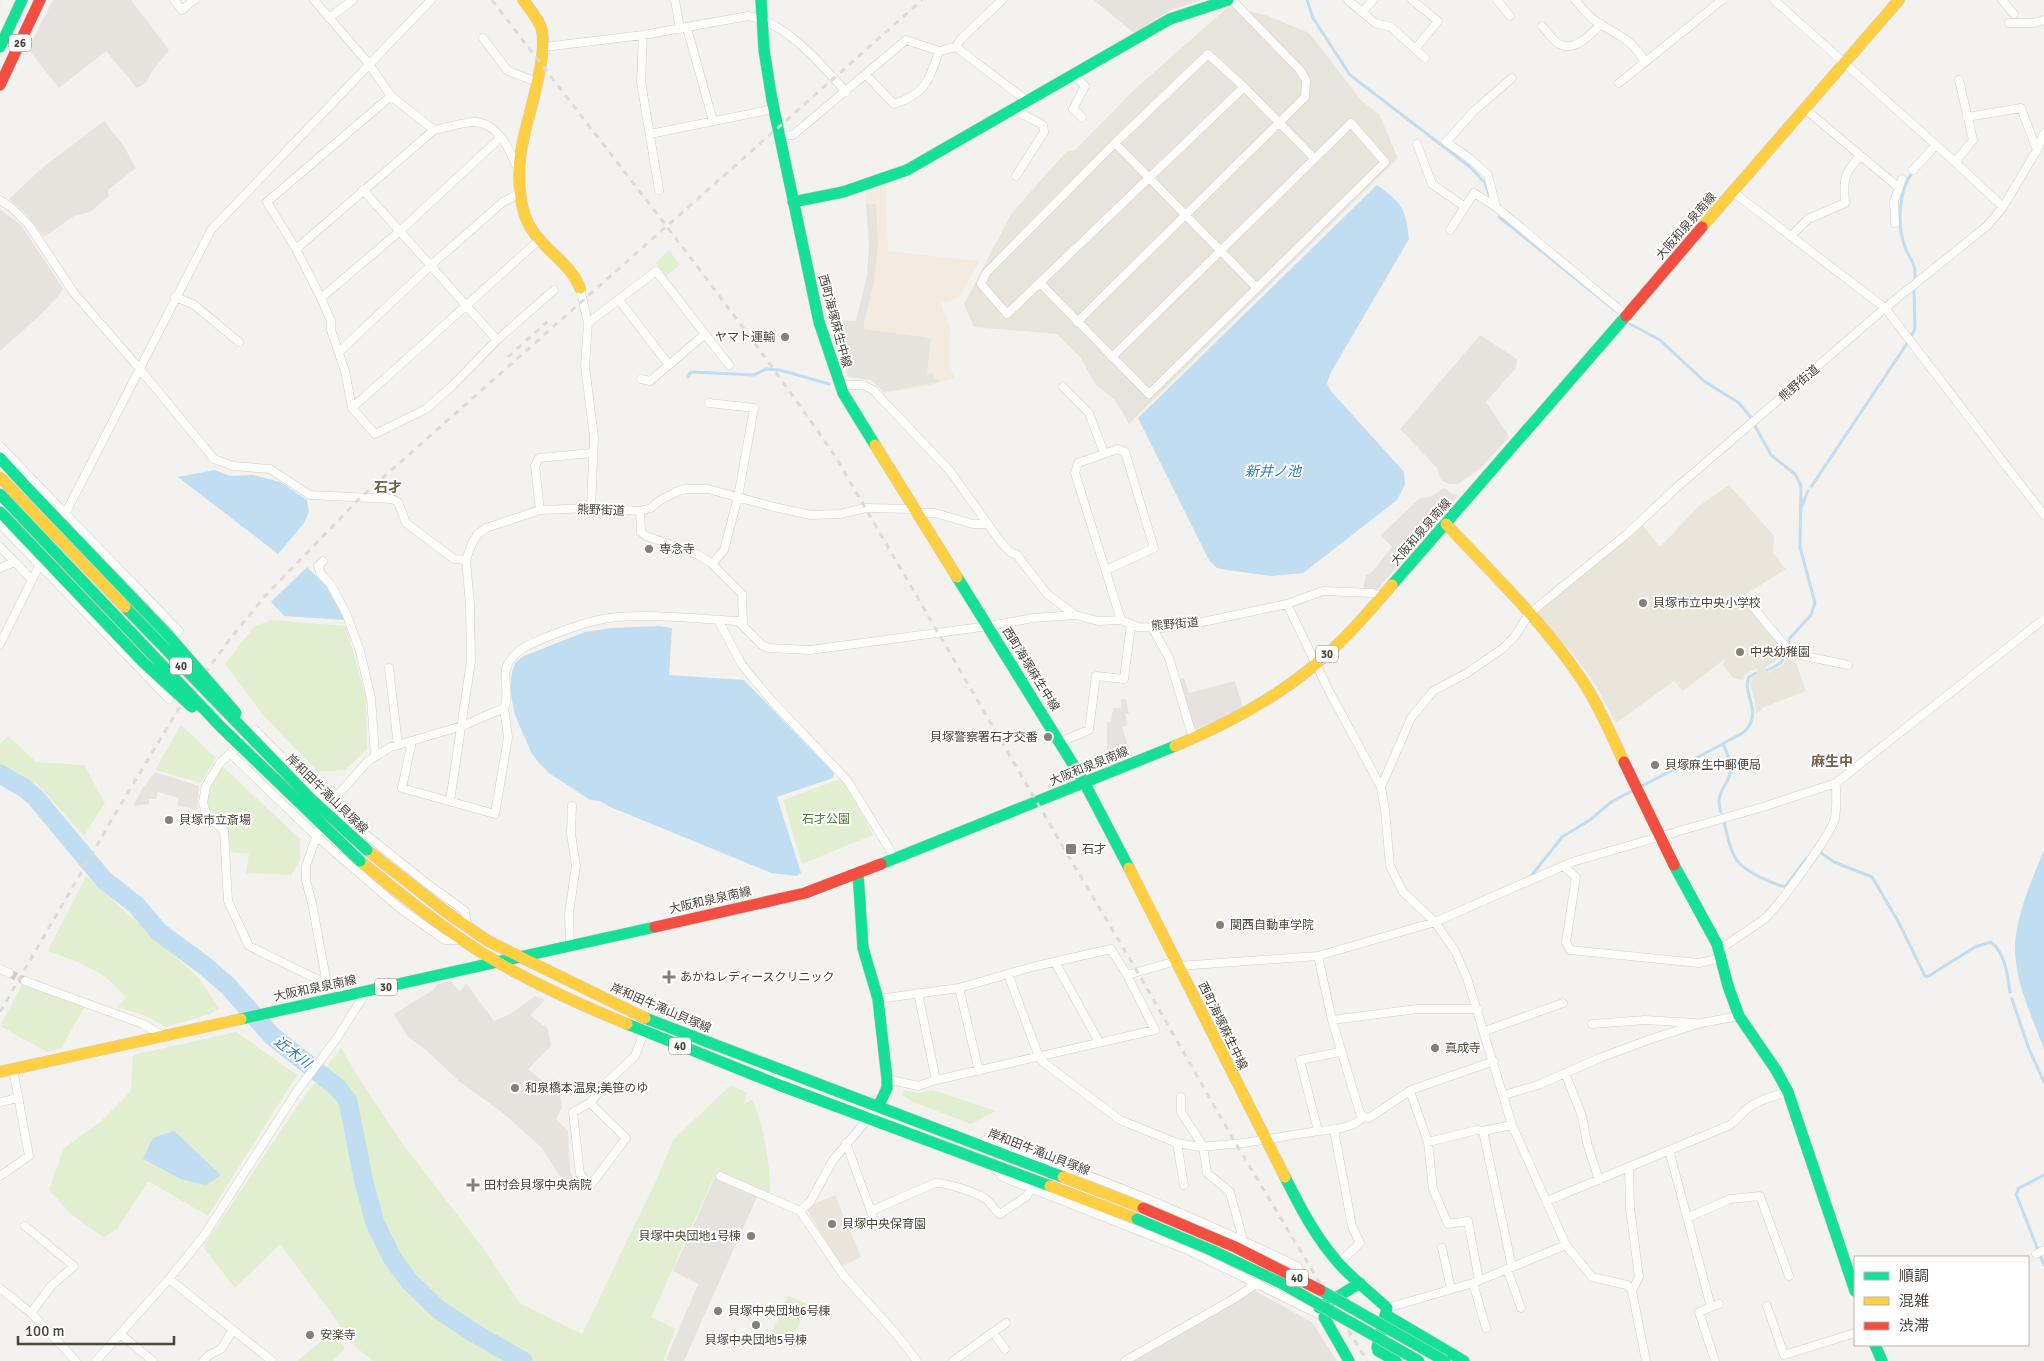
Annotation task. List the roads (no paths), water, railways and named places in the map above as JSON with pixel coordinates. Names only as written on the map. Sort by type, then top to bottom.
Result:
[{"type":"main road","name":"26","points":[[0,47],[22,0]]},
{"type":"main road","name":"26","points":[[0,85],[40,0]]},
{"type":"main road","points":[[523,0],[541,26],[544,47],[522,144],[520,193],[523,211],[533,234],[576,278],[580,288]]},
{"type":"main road","name":"西町海塚麻生中線","points":[[761,0],[765,62],[779,136],[823,339],[843,393],[1084,782],[1304,1216],[1339,1263],[1386,1312],[1464,1361]]},
{"type":"main road","points":[[793,202],[843,192],[907,170],[1170,19],[1228,0]]},
{"type":"main road","name":"大阪和泉泉南線","points":[[0,1072],[805,892],[858,873],[1193,738],[1221,726],[1253,708],[1291,684],[1316,664],[1360,622],[1899,0]]},
{"type":"main road","points":[[0,458],[206,676],[240,717],[252,739]]},
{"type":"main road","name":"岸和田牛滝山貝塚線","points":[[0,477],[311,799],[367,850],[467,927],[519,957],[652,1022],[878,1106],[1143,1208],[1228,1243],[1346,1304],[1445,1361]]},
{"type":"main road","name":"40","points":[[0,494],[242,748],[299,805],[360,861],[436,923],[498,962],[575,1003],[644,1032],[866,1118],[1137,1219],[1211,1250],[1281,1283],[1419,1361]]},
{"type":"main road","points":[[2,518],[143,662],[207,720],[242,748]]},
{"type":"main road","points":[[1446,524],[1530,614],[1566,656],[1584,683],[1659,837],[1720,954],[1728,986],[1739,1016],[1776,1070],[1788,1092],[1854,1288]]},
{"type":"main road","points":[[858,873],[863,948],[878,999],[887,1080],[886,1088],[878,1106]]},
{"type":"main road","points":[[1348,1361],[1321,1312],[1360,1283]]},
{"type":"main road","points":[[1386,1312],[1377,1347],[1378,1351],[1396,1361]]},
{"type":"main road","points":[[1875,1346],[1882,1361]]},
{"type":"street","points":[[174,0],[182,10],[194,0]]},
{"type":"street","points":[[314,0],[369,64],[391,96],[434,130]]},
{"type":"street","points":[[329,18],[353,0]]},
{"type":"street","points":[[0,644],[210,230],[431,0]]},
{"type":"street","points":[[675,0],[713,121]]},
{"type":"street","points":[[779,136],[793,135],[906,40],[939,51],[956,47],[960,40],[1002,0]]},
{"type":"street","points":[[1077,322],[1304,97],[1306,80],[1300,69],[1232,0]]},
{"type":"street","points":[[1348,0],[1375,23],[1391,27],[1425,58]]},
{"type":"street","points":[[1362,12],[1373,0]]},
{"type":"street","points":[[1412,0],[1438,21],[1415,49]]},
{"type":"street","points":[[1497,0],[1510,16]]},
{"type":"street","points":[[1575,0],[1593,19],[1626,38],[1637,49],[1645,62]]},
{"type":"street","points":[[1618,83],[1722,0]]},
{"type":"street","points":[[1774,0],[2003,207]]},
{"type":"street","points":[[2002,0],[2014,14]]},
{"type":"street","points":[[544,47],[643,35],[748,16],[761,18],[779,28],[823,67],[846,92]]},
{"type":"street","points":[[2010,23],[2034,23],[2044,20]]},
{"type":"street","points":[[1542,26],[1560,44],[1568,46],[1582,42],[1601,24]]},
{"type":"street","points":[[643,35],[642,82],[659,190]]},
{"type":"street","points":[[483,38],[508,71],[537,82]]},
{"type":"street","points":[[956,47],[1027,101]]},
{"type":"street","points":[[866,75],[894,104],[909,99],[928,83],[939,51]]},
{"type":"street","points":[[486,57],[493,52]]},
{"type":"street","points":[[1244,86],[1007,314],[981,284],[987,272],[1115,143],[1208,54],[1244,86],[1314,158]]},
{"type":"street","points":[[1073,74],[1085,86],[1073,109],[1082,117]]},
{"type":"street","points":[[1496,207],[1488,175],[1469,158],[1446,142],[1474,111],[1512,78]]},
{"type":"street","points":[[1955,162],[1973,140],[1958,80]]},
{"type":"street","points":[[391,96],[267,202],[296,249],[331,321],[331,330],[340,351],[352,408],[375,434],[426,409],[452,386],[497,340],[554,290]]},
{"type":"street","points":[[1968,117],[2021,108],[2037,150]]},
{"type":"street","points":[[650,134],[774,109]]},
{"type":"street","points":[[1013,109],[1043,125],[1044,132],[1016,176]]},
{"type":"street","points":[[1805,109],[1898,187]]},
{"type":"street","points":[[296,249],[434,130],[477,122],[487,126],[501,137],[520,174]]},
{"type":"street","points":[[1040,283],[1077,322],[1112,357],[1149,394],[1385,162],[1351,123],[1112,357]]},
{"type":"street","name":"熊野街道","points":[[1381,787],[1411,718],[1433,691],[1468,672],[1502,649],[1515,636],[1530,614],[1628,533],[1675,489],[1885,308],[1987,226],[2003,207],[2037,150],[2044,133]]},
{"type":"street","points":[[321,298],[400,231],[501,137]]},
{"type":"street","points":[[1115,143],[1257,288]]},
{"type":"street","points":[[1417,144],[1432,184],[1466,207]]},
{"type":"street","points":[[1912,170],[1936,145]]},
{"type":"street","points":[[1790,236],[1808,219],[1845,203],[1845,178],[1847,171],[1860,156]]},
{"type":"street","points":[[1895,223],[1894,200],[1902,179]]},
{"type":"street","points":[[363,190],[497,340]]},
{"type":"street","points":[[1733,192],[1885,308],[2044,514]]},
{"type":"street","points":[[340,351],[430,266],[503,202],[520,193]]},
{"type":"street","points":[[1450,230],[1474,193],[1496,207],[1626,316]]},
{"type":"street","points":[[0,200],[12,208],[29,225],[74,293],[214,459],[233,466],[270,469],[310,495],[392,499],[398,502],[406,523],[454,559],[466,560]]},
{"type":"street","points":[[352,408],[539,240]]},
{"type":"street","points":[[588,324],[656,271],[729,366]]},
{"type":"street","points":[[580,288],[588,324],[585,366],[594,437],[591,508]]},
{"type":"street","points":[[175,297],[193,304],[239,342]]},
{"type":"street","points":[[619,300],[669,365]]},
{"type":"street","points":[[641,379],[650,381],[704,335]]},
{"type":"street","points":[[839,385],[863,385],[873,390],[936,454],[988,524]]},
{"type":"street","points":[[1063,387],[1089,413],[1104,453]]},
{"type":"street","points":[[709,403],[754,408],[738,497],[724,550],[712,564]]},
{"type":"street","points":[[0,446],[179,631],[142,672]]},
{"type":"street","points":[[1106,570],[1154,548],[1126,452],[1118,449],[1078,463],[1074,473],[1121,620]]},
{"type":"street","points":[[540,510],[535,466],[540,458],[592,453]]},
{"type":"street","name":"熊野街道","points":[[450,801],[471,661],[472,642],[466,560],[472,543],[478,534],[486,528],[540,510],[591,508],[640,512],[651,508],[659,501],[686,488],[708,488],[774,508],[811,516],[840,514],[865,508],[936,513],[973,524],[988,524],[1005,546],[1017,555],[1047,594],[1075,615],[1098,621],[1121,620],[1138,627],[1198,623],[1287,604],[1323,591],[1373,593],[1382,596]]},
{"type":"street","points":[[640,512],[642,532],[646,536],[697,554],[712,564],[742,594],[743,624]]},
{"type":"street","points":[[2,518],[40,565],[169,699]]},
{"type":"street","points":[[0,547],[32,580]]},
{"type":"street","points":[[323,561],[318,566],[321,574],[332,585],[360,650],[371,698],[375,756]]},
{"type":"street","points":[[0,568],[15,562]]},
{"type":"street","points":[[1748,600],[1786,647],[1796,654],[1848,666]]},
{"type":"street","points":[[1287,604],[1354,740],[1381,787],[1390,866],[1403,892],[1435,922],[1455,951],[1467,978],[1485,1031],[1512,1125],[1566,1245],[1592,1277],[1627,1285],[1632,1291],[1646,1361]]},
{"type":"street","points":[[412,741],[402,788],[495,814],[508,737],[504,708],[507,702],[506,666],[513,656],[529,644],[563,631],[608,618],[644,617],[738,621],[762,645],[769,648],[810,650],[988,626],[1033,618],[1075,615]]},
{"type":"street","points":[[1127,975],[1177,964],[1318,956],[1435,922],[1563,866],[1836,784],[2044,619]]},
{"type":"street","points":[[718,620],[742,665],[760,687],[847,780],[895,858]]},
{"type":"street","points":[[1060,742],[1089,730],[1096,676],[1124,679],[1131,624]]},
{"type":"street","points":[[1152,627],[1169,658],[1193,738]]},
{"type":"street","points":[[389,668],[398,745]]},
{"type":"street","points":[[328,984],[306,881],[306,866],[329,805],[368,761],[375,756],[398,745],[462,726],[504,708]]},
{"type":"street","points":[[96,1361],[169,1279],[205,1234],[296,1091],[348,1022],[360,993],[328,984],[250,946],[228,901],[224,830],[206,814],[203,802],[206,786],[220,763],[255,730],[329,805],[429,885],[465,911],[467,927]]},
{"type":"street","points":[[231,754],[316,836],[402,910],[444,940],[462,940]]},
{"type":"street","points":[[1563,866],[1576,877],[1566,942],[1570,950],[1699,963],[1713,960],[1737,936],[1764,919],[1781,900],[1828,833],[1835,819],[1836,784]]},
{"type":"street","points":[[570,946],[569,913],[576,866],[571,834],[572,806]]},
{"type":"street","points":[[878,999],[959,988],[1054,962],[1111,950],[1127,975],[1155,1030],[936,1080],[918,1086],[887,1080]]},
{"type":"street","points":[[1318,956],[1340,1052],[1363,1117],[1369,1118],[1410,1091],[1494,1061]]},
{"type":"street","points":[[1054,962],[1099,1042]]},
{"type":"street","points":[[0,969],[9,973]]},
{"type":"street","points":[[1008,974],[1039,1057],[1043,1062],[1102,1105],[1111,1115],[1143,1130],[1177,1143],[1203,1146],[1244,1143],[1334,1130],[1360,1122],[1363,1117]]},
{"type":"street","points":[[25,980],[143,1024],[163,1036]]},
{"type":"street","points":[[959,988],[979,1071]]},
{"type":"street","points":[[918,993],[936,1080]]},
{"type":"street","points":[[1485,1031],[1563,1003]]},
{"type":"street","points":[[1332,1020],[1417,1009],[1478,1009]]},
{"type":"street","points":[[1504,1095],[1538,1085],[1602,1057],[1701,1023],[1739,1016]]},
{"type":"street","points":[[1592,1024],[1644,1020],[1701,1023]]},
{"type":"street","points":[[590,1103],[626,1138],[590,1186],[580,1174],[573,1112],[590,1103],[606,1084],[635,1056],[644,1032]]},
{"type":"street","points":[[1318,1131],[1300,1060],[1340,1052]]},
{"type":"street","points":[[0,1176],[29,1156],[13,1069]]},
{"type":"street","points":[[1565,1073],[1582,1116],[1587,1143],[1599,1180]]},
{"type":"street","points":[[1410,1091],[1428,1142],[1433,1189],[1448,1224],[1468,1221],[1476,1282],[1486,1328]]},
{"type":"street","points":[[1547,1201],[1730,1125],[1739,1120],[1745,1110],[1754,1104],[1788,1092]]},
{"type":"street","points":[[1181,1097],[1181,1112],[1203,1146],[1208,1173],[1230,1192],[1243,1240]]},
{"type":"street","points":[[0,1102],[18,1098]]},
{"type":"street","points":[[800,1211],[810,1202],[833,1160],[846,1143],[856,1134],[866,1118],[878,1106]]},
{"type":"street","points":[[1184,1117],[1192,1112]]},
{"type":"street","points":[[919,1122],[1034,1156],[1145,1197],[1243,1240],[1297,1266],[1321,1312]]},
{"type":"street","points":[[1428,1142],[1476,1130],[1484,1131],[1512,1125]]},
{"type":"street","points":[[1334,1130],[1352,1226],[1360,1243],[1339,1263]]},
{"type":"street","points":[[1484,1131],[1510,1268],[1521,1308]]},
{"type":"street","points":[[846,1143],[876,1226]]},
{"type":"street","points":[[1177,1143],[1184,1185]]},
{"type":"street","points":[[1669,1150],[1687,1218],[1715,1306],[1699,1312],[1715,1361]]},
{"type":"street","points":[[992,1164],[1002,1176],[1188,1250],[1321,1312]]},
{"type":"street","points":[[1629,1167],[1630,1208],[1639,1277],[1632,1291]]},
{"type":"street","points":[[720,1176],[800,1211],[844,1276],[897,1335],[917,1361]]},
{"type":"street","points":[[871,1211],[935,1183],[944,1183],[987,1200],[1000,1214],[1027,1196],[1031,1188]]},
{"type":"street","points":[[1687,1218],[1730,1199],[1760,1196],[1789,1276]]},
{"type":"street","points":[[25,1226],[74,1266],[51,1286],[31,1313]]},
{"type":"street","points":[[1386,1312],[1476,1282],[1566,1245]]},
{"type":"street","points":[[1442,1248],[1451,1289]]},
{"type":"street","points":[[1125,1361],[1261,1284],[1278,1257]]},
{"type":"street","points":[[169,1279],[272,1361]]},
{"type":"street","points":[[0,1288],[31,1313],[76,1361]]},
{"type":"street","points":[[1767,1306],[1784,1355],[1854,1333]]},
{"type":"street","points":[[956,1360],[1006,1323]]},
{"type":"street","points":[[204,1361],[209,1355],[221,1349],[233,1330]]},
{"type":"street","points":[[993,1332],[1005,1349]]},
{"type":"street","points":[[120,1334],[153,1361]]},
{"type":"water","name":"新井ノ池","points":[[1377,185],[1392,196],[1401,207],[1406,220],[1409,239],[1330,374],[1327,384],[1331,391],[1404,472],[1405,485],[1397,500],[1303,573],[1271,576],[1217,568],[1209,560],[1138,418]]},
{"type":"water","points":[[215,470],[230,476],[253,475],[280,482],[307,500],[309,512],[304,523],[278,554],[178,477]]},
{"type":"water","points":[[307,567],[326,586],[345,620],[284,616],[271,602]]},
{"type":"water","points":[[659,626],[672,628],[669,675],[744,680],[834,773],[833,778],[777,797],[801,873],[797,876],[771,873],[608,806],[600,801],[590,800],[549,773],[531,752],[515,715],[510,691],[512,672],[516,662],[524,656],[585,632],[611,628]]},
{"type":"water","points":[[2044,850],[2044,1049],[2023,993],[2016,963],[2015,948],[2021,912]]},
{"type":"water","points":[[174,1131],[221,1175],[206,1185],[181,1179],[143,1159],[153,1138]]},
{"type":"waterway","points":[[1307,0],[1313,18],[1350,75],[1470,167],[1485,183],[1489,195]]},
{"type":"waterway","points":[[1913,172],[1908,179],[1902,196],[1900,226],[1906,250],[1913,264],[1915,280]]},
{"type":"waterway","points":[[1499,217],[1616,311]]},
{"type":"waterway","points":[[1912,335],[1915,328],[1914,291]]},
{"type":"waterway","points":[[1630,324],[1660,340],[1704,381],[1739,403],[1752,419]]},
{"type":"waterway","points":[[1811,487],[1908,342]]},
{"type":"waterway","points":[[688,377],[693,372],[754,375],[766,369],[780,370],[829,384]]},
{"type":"waterway","points":[[1755,426],[1771,455],[1795,474],[1801,486],[1800,547],[1815,603],[1811,615],[1790,638],[1781,663],[1768,670]]},
{"type":"waterway","points":[[1801,508],[1808,491]]},
{"type":"waterway","points":[[1721,812],[1719,798],[1731,772],[1729,758],[1723,744],[1744,732],[1751,723],[1753,716],[1747,683],[1749,677],[1756,673]]},
{"type":"waterway","points":[[1531,876],[1562,837],[1590,820],[1611,802],[1723,744]]},
{"type":"waterway","name":"近木川","points":[[0,774],[35,797],[104,880],[136,905],[159,932],[205,966],[228,986],[272,1036],[338,1088],[348,1101],[363,1178],[375,1223],[391,1256],[409,1281],[438,1309],[474,1333],[523,1361]]},
{"type":"waterway","points":[[1724,822],[1729,843],[1736,859],[1749,871],[1767,881],[1785,887],[1807,858]]},
{"type":"waterway","points":[[1818,852],[1834,862],[1872,877],[1898,921],[1925,976],[1927,977],[1975,947],[1991,942],[2003,958],[2010,992]]},
{"type":"waterway","points":[[2012,999],[2029,1049],[2044,1082]]},
{"type":"waterway","points":[[2044,1175],[2019,1188],[2016,1194],[2044,1265]]},
{"type":"tunnel","points":[[9,973],[25,981]]},
{"type":"railway","points":[[492,0],[752,340],[835,456],[1137,971],[1236,1144],[1367,1361]]},
{"type":"railway","points":[[0,1012],[178,710],[230,639],[266,595],[360,498],[922,0]]},
{"type":"railway","points":[[508,357],[547,322]]},
{"type":"place","name":"ヤマト運輸","points":[[785,337]]},
{"type":"place","name":"専念寺","points":[[649,549]]},
{"type":"place","name":"貝塚市立中央小学校","points":[[1643,603]]},
{"type":"place","name":"中央幼稚園","points":[[1740,652]]},
{"type":"place","name":"貝塚警察署石才交番","points":[[1048,737]]},
{"type":"place","name":"貝塚麻生中郵便局","points":[[1655,765]]},
{"type":"place","name":"貝塚市立斎場","points":[[169,820]]},
{"type":"place","name":"石才","points":[[1071,849]]},
{"type":"place","name":"関西自動車学院","points":[[1220,925]]},
{"type":"place","name":"あかねレディースクリニック","points":[[669,977]]},
{"type":"place","name":"真成寺","points":[[1435,1048]]},
{"type":"place","name":"和泉橋本温泉;美笹のゆ","points":[[515,1088]]},
{"type":"place","name":"田村会貝塚中央病院","points":[[473,1185]]},
{"type":"place","name":"貝塚中央保育園","points":[[832,1224]]},
{"type":"place","name":"貝塚中央団地1号棟","points":[[751,1236]]},
{"type":"place","name":"貝塚中央団地6号棟","points":[[718,1311]]},
{"type":"place","name":"貝塚中央団地5号棟","points":[[756,1325]]},
{"type":"place","name":"安楽寺","points":[[310,1335]]},
{"type":"district","name":"石才","points":[[388,487]]},
{"type":"district","name":"麻生中","points":[[1832,761]]},
{"type":"park label","name":"石才公園","points":[[826,819]]}]
